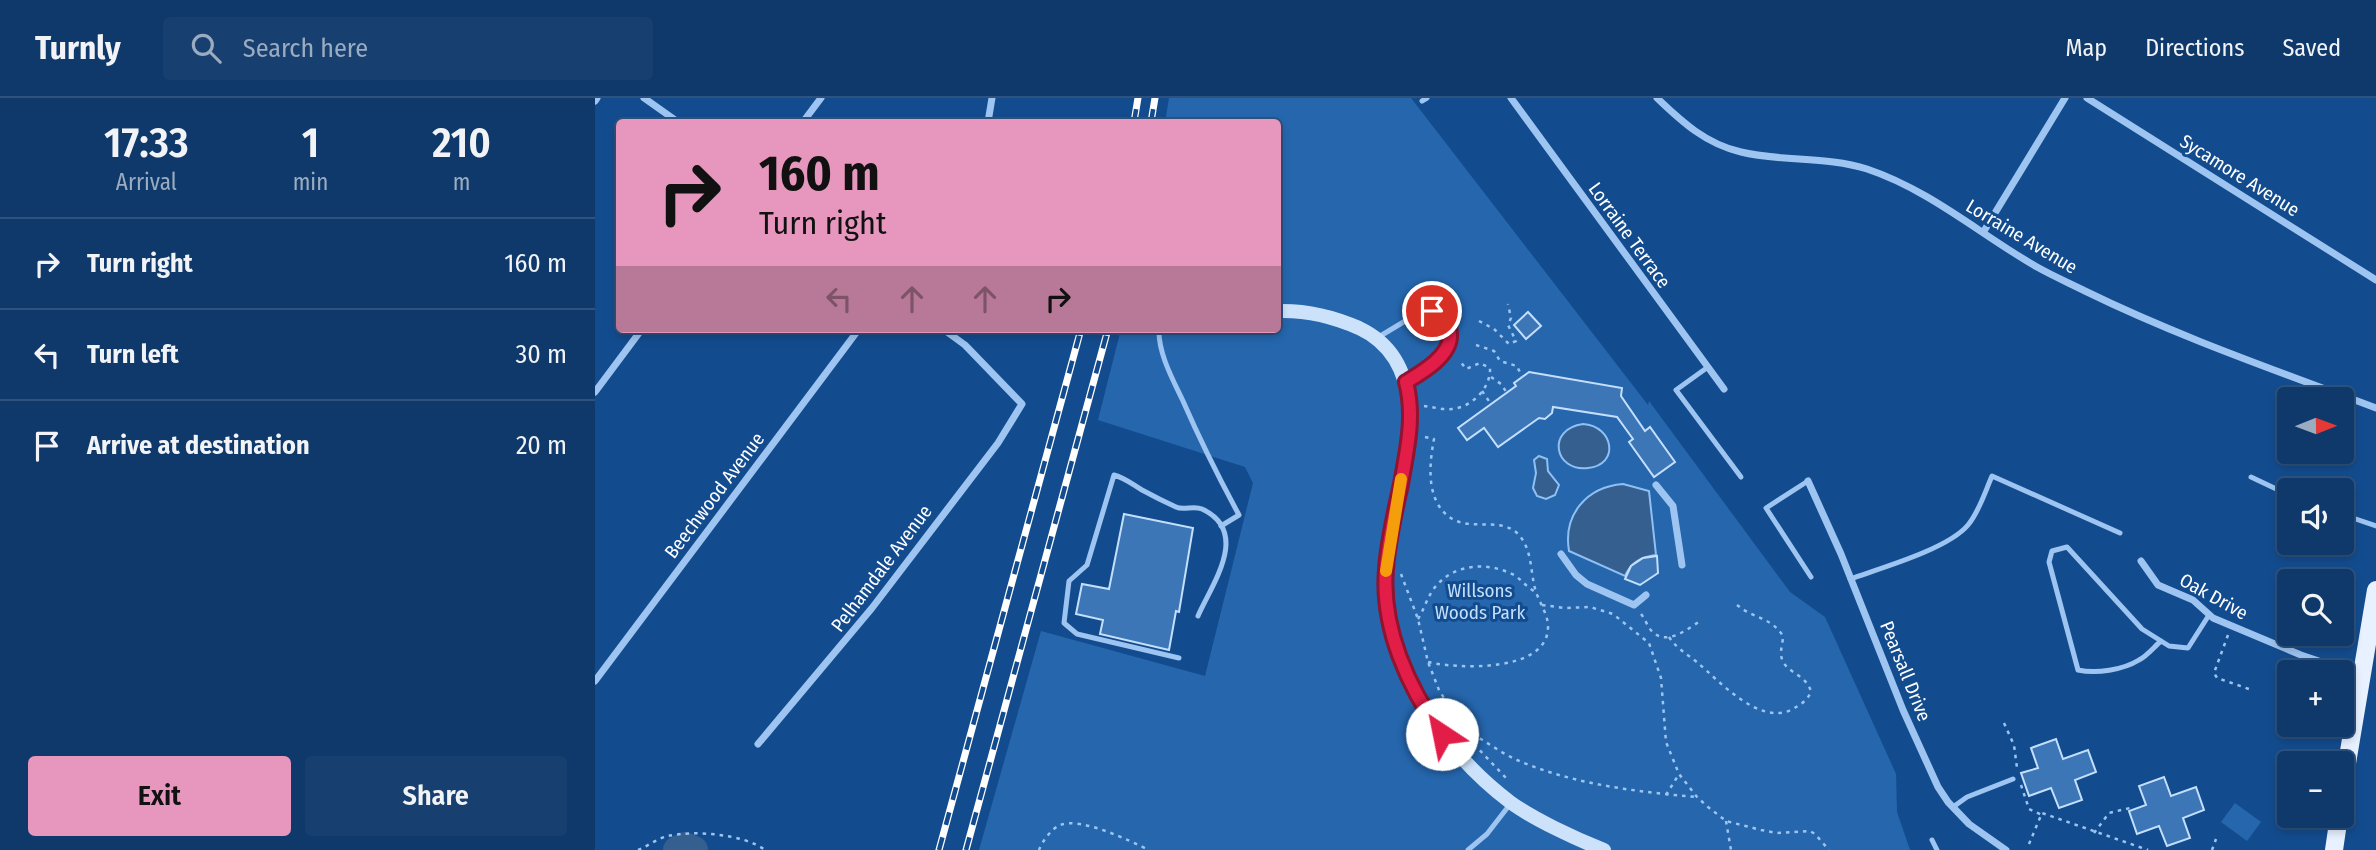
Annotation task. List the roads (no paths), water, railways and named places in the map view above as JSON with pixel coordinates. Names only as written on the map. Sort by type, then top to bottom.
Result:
[{"type":"main road","points":[[2349,751],[2372,627],[2376,590]]},
{"type":"main road","points":[[2334,850],[2337,828]]},
{"type":"street","points":[[644,98],[674,119]]},
{"type":"street","points":[[805,119],[821,98]]},
{"type":"street","points":[[988,119],[992,98]]},
{"type":"street","name":"Lorraine Terrace","points":[[1511,98],[1724,389]]},
{"type":"street","name":"Lorraine Avenue","points":[[1657,98],[1694,132],[1715,143],[1741,152],[1840,163],[1867,169],[1927,198],[1984,231],[2037,267],[2153,323],[2376,408]]},
{"type":"street","points":[[1984,231],[2065,98]]},
{"type":"street","name":"Sycamore Avenue","points":[[2087,98],[2376,280]]},
{"type":"street","points":[[1281,310],[1319,313],[1342,320],[1377,338],[1394,358],[1406,382],[1411,416],[1386,569],[1389,620],[1404,668],[1427,713],[1462,757],[1511,803],[1604,850]]},
{"type":"street","points":[[595,392],[639,333]]},
{"type":"street","name":"Beechwood Avenue","points":[[595,681],[856,333]]},
{"type":"street","name":"Pelhamdale Avenue","points":[[758,744],[872,608],[997,443],[1022,404],[965,345],[948,333]]},
{"type":"street","name":"Pearsall Drive","points":[[1808,481],[1938,787],[1969,824],[2006,850]]},
{"type":"street","points":[[1656,485],[1673,506],[1682,565]]},
{"type":"street","points":[[1561,554],[1576,575],[1587,584],[1634,605],[1646,595]]},
{"type":"street","name":"Oak Drive","points":[[2141,561],[2158,585],[2193,600],[2209,615],[2301,655],[2361,675]]},
{"type":"lane","points":[[1377,338],[1415,315],[1432,311],[1447,318],[1451,337],[1444,352],[1426,369],[1406,382]]},
{"type":"lane","points":[[1159,333],[1172,376],[1212,466],[1239,515],[1221,526]]},
{"type":"lane","points":[[1708,368],[1676,390],[1741,477]]},
{"type":"lane","points":[[1179,658],[1077,634],[1064,623],[1069,581],[1087,565],[1114,475],[1125,478],[1142,490],[1180,509],[1199,507],[1212,515],[1221,526],[1226,545],[1225,559],[1198,616]]},
{"type":"lane","points":[[1850,579],[1926,552],[1968,526],[1993,476],[2120,533]]},
{"type":"lane","points":[[2251,477],[2277,489]]},
{"type":"lane","points":[[1808,481],[1766,508],[1811,577]]},
{"type":"lane","points":[[2354,518],[2376,526]]},
{"type":"lane","points":[[2161,641],[2139,661],[2111,669],[2089,672],[2078,670],[2049,562],[2052,551],[2067,547],[2142,629],[2169,646],[2188,648],[2209,615]]},
{"type":"lane","points":[[1953,807],[1967,797],[2013,779]]},
{"type":"lane","points":[[1468,850],[1487,834],[1511,803]]},
{"type":"lane","points":[[1932,840],[1937,850]]},
{"type":"waterway","points":[[677,850],[685,846],[694,850]]},
{"type":"railway","points":[[1134,119],[1138,98]]},
{"type":"railway","points":[[1152,119],[1155,98]]},
{"type":"railway","points":[[939,850],[1080,333]]},
{"type":"railway","points":[[966,850],[1107,333]]},
{"type":"park label","name":"Willsons Woods Park","points":[[1480,601]]}]
